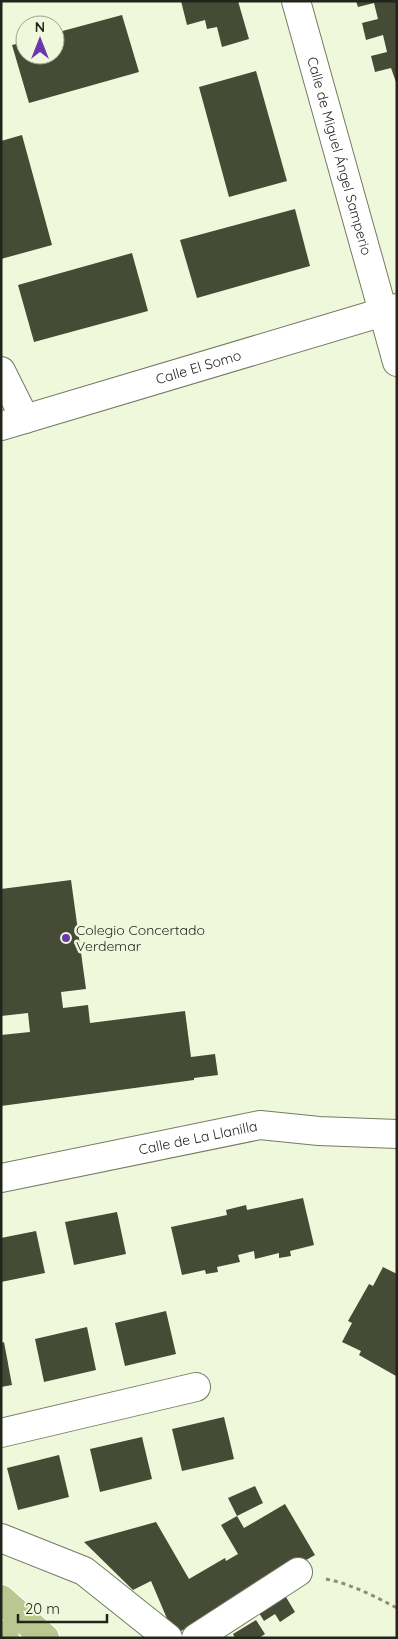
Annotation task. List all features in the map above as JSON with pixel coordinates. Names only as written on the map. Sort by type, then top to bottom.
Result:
[{"type":"main road","points":[[1,1599],[46,1638]]},
{"type":"main road","points":[[1,1634],[5,1638]]},
{"type":"street","name":"Calle de Miguel Ángel Samperio","points":[[296,1],[390,310],[397,362]]},
{"type":"street","name":"Calle El Somo","points":[[13,423],[390,310]]},
{"type":"street","points":[[1,371],[13,423]]},
{"type":"street","name":"Calle de La Llanilla","points":[[1,1178],[260,1125],[319,1131],[397,1134]]},
{"type":"street","points":[[1,1432],[196,1387]]},
{"type":"street","points":[[1,1538],[84,1572],[168,1638]]},
{"type":"street","points":[[196,1638],[298,1572]]},
{"type":"path","points":[[298,1572],[339,1582],[374,1596],[397,1608]]},
{"type":"building","points":[[181,1],[238,1],[249,39],[222,47],[217,27],[207,29],[205,20],[187,25]]},
{"type":"building","points":[[356,1],[397,1],[397,85],[391,68],[375,72],[371,56],[387,52],[383,35],[366,40],[362,23],[378,19],[374,3],[358,7]]},
{"type":"building","points":[[122,15],[139,72],[29,103],[18,65],[65,65],[65,30]]},
{"type":"building","points":[[15,44],[15,55],[12,45]]},
{"type":"building","points":[[256,71],[287,181],[229,197],[199,87]]},
{"type":"building","points":[[22,135],[52,245],[1,259],[1,141]]},
{"type":"building","points":[[295,209],[310,266],[197,298],[180,240]]},
{"type":"building","points":[[132,253],[148,311],[34,342],[18,285]]},
{"type":"building","points":[[71,880],[86,989],[61,992],[63,1008],[88,1005],[90,1023],[185,1011],[191,1057],[215,1054],[218,1075],[194,1078],[194,1080],[1,1106],[1,1035],[30,1032],[28,1013],[1,1016],[1,889]]},
{"type":"building","points":[[303,1198],[314,1245],[290,1251],[291,1256],[279,1258],[279,1253],[255,1259],[254,1251],[238,1255],[240,1262],[217,1267],[218,1272],[206,1274],[205,1270],[182,1275],[171,1227],[227,1215],[226,1210],[246,1205],[247,1210]]},
{"type":"building","points":[[117,1212],[126,1254],[74,1265],[65,1222]]},
{"type":"building","points":[[36,1231],[45,1273],[1,1282],[1,1238]]},
{"type":"building","points":[[383,1267],[397,1274],[396,1376],[359,1355],[361,1351],[342,1342],[352,1323],[348,1321],[369,1284],[373,1286]]},
{"type":"building","points":[[166,1311],[176,1354],[125,1366],[115,1323]]},
{"type":"building","points":[[87,1327],[96,1370],[44,1382],[35,1339]]},
{"type":"building","points":[[4,1342],[12,1385],[1,1387],[1,1343]]},
{"type":"building","points":[[224,1417],[234,1459],[182,1471],[172,1429]]},
{"type":"building","points":[[142,1437],[152,1479],[100,1492],[90,1449]]},
{"type":"building","points":[[59,1455],[69,1497],[18,1510],[7,1468]]},
{"type":"building","points":[[255,1486],[263,1503],[237,1516],[228,1498]]},
{"type":"building","points":[[285,1504],[315,1555],[174,1635],[151,1581],[133,1590],[84,1542],[156,1522],[189,1579],[225,1558],[226,1561],[238,1554],[221,1525],[237,1516],[244,1528]]},
{"type":"building","points":[[283,1592],[295,1612],[280,1622],[275,1614],[264,1621],[256,1608]]},
{"type":"building","points":[[256,1620],[265,1634],[259,1638],[235,1638],[233,1634]]},
{"type":"place","name":"Colegio Concertado Verdemar","points":[[66,938]]}]
